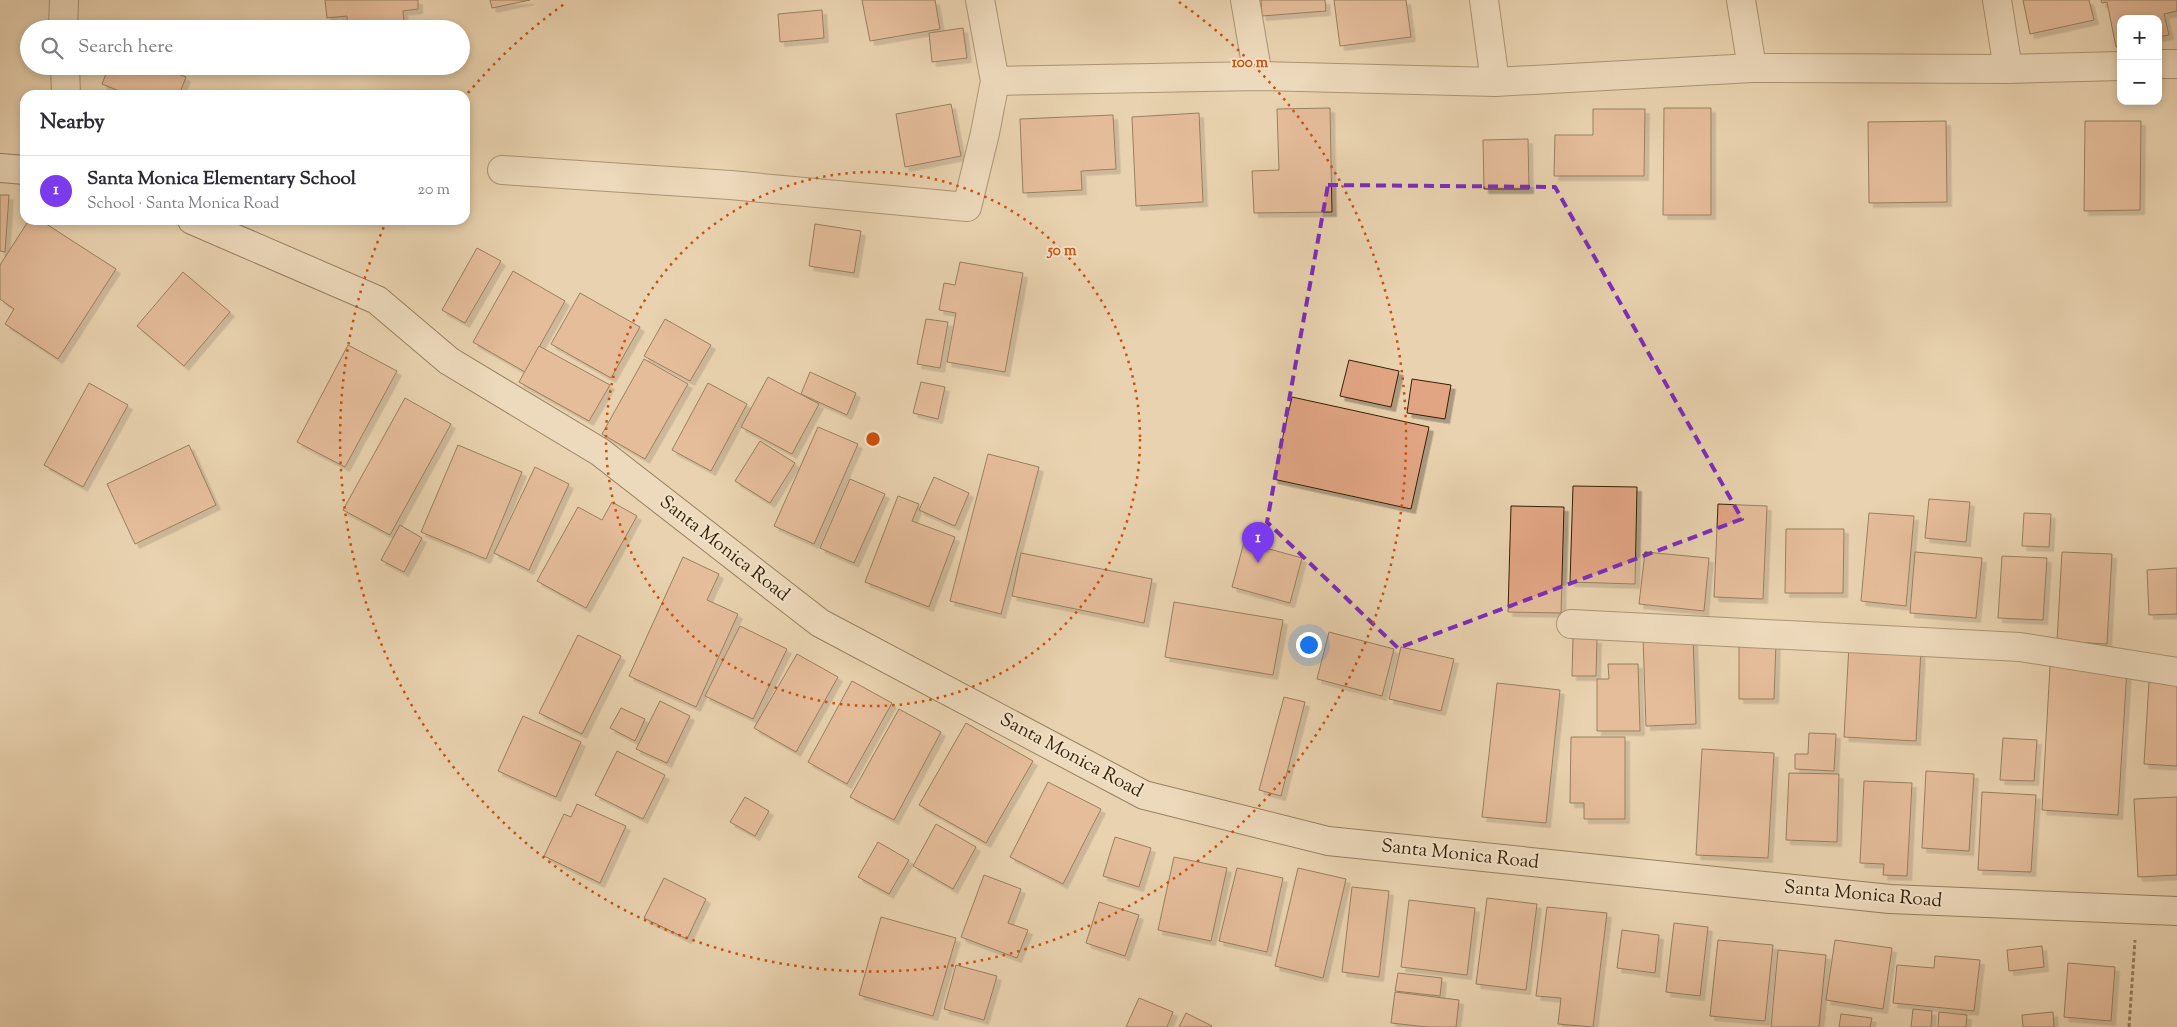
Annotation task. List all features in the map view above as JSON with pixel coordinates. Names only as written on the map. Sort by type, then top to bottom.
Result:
[{"type":"street","points":[[63,20],[64,0]]},
{"type":"street","points":[[502,170],[730,185],[967,207],[985,133],[994,80],[980,0]]},
{"type":"street","points":[[1245,0],[1258,76]]},
{"type":"street","points":[[1484,0],[1494,82]]},
{"type":"street","points":[[1741,0],[1752,68]]},
{"type":"street","points":[[1997,0],[2008,69]]},
{"type":"street","points":[[2162,64],[2177,64]]},
{"type":"street","points":[[994,80],[1258,76],[1494,82],[1752,68],[2008,69],[2117,66]]},
{"type":"street","points":[[65,75],[66,90]]},
{"type":"street","points":[[0,168],[20,170]]},
{"type":"street","name":"Santa Monica Road","points":[[204,225],[377,300],[449,361],[600,452],[820,623],[1144,795],[1328,841],[1890,899],[2177,911]]},
{"type":"street","points":[[1571,624],[2020,647],[2177,672]]},
{"type":"path","points":[[2129,1027],[2138,910]]},
{"type":"highlighted area","points":[[1328,185],[1555,187],[1742,519],[1398,648],[1267,522]]},
{"type":"building","points":[[325,0],[418,0],[418,9],[403,11],[404,20],[347,20],[347,16],[327,18]]},
{"type":"building","points":[[490,0],[530,0],[492,8]]},
{"type":"building","points":[[862,0],[935,0],[940,29],[870,41]]},
{"type":"building","points":[[1261,0],[1325,0],[1326,11],[1262,16]]},
{"type":"building","points":[[1334,0],[1406,0],[1411,37],[1340,46]]},
{"type":"building","points":[[2023,0],[2089,0],[2094,20],[2030,34]]},
{"type":"building","points":[[2101,0],[2177,0],[2177,11],[2164,14],[2169,35],[2162,36],[2162,15],[2117,15],[2116,47],[2107,2],[2102,3]]},
{"type":"building","points":[[822,10],[824,38],[780,42],[778,14]]},
{"type":"building","points":[[963,28],[967,58],[932,62],[929,33]]},
{"type":"building","points":[[106,75],[181,75],[186,77],[181,90],[117,90],[102,84]]},
{"type":"building","points":[[951,104],[961,156],[905,167],[896,114]]},
{"type":"building","points":[[1330,108],[1332,212],[1254,213],[1252,171],[1279,170],[1277,109]]},
{"type":"building","points":[[1664,108],[1711,108],[1711,215],[1663,215]]},
{"type":"building","points":[[1593,109],[1645,109],[1644,176],[1554,176],[1555,135],[1593,135]]},
{"type":"building","points":[[1199,113],[1203,202],[1136,206],[1132,117]]},
{"type":"building","points":[[1113,115],[1116,169],[1081,171],[1082,190],[1023,193],[1020,119]]},
{"type":"building","points":[[1946,121],[1947,202],[1869,203],[1868,122]]},
{"type":"building","points":[[2085,121],[2141,121],[2140,210],[2084,211]]},
{"type":"building","points":[[1528,139],[1529,189],[1484,189],[1483,140]]},
{"type":"building","points":[[0,195],[9,195],[5,252],[0,251]]},
{"type":"building","points":[[815,224],[861,231],[854,273],[809,266]]},
{"type":"building","points":[[26,225],[48,225],[116,269],[58,359],[5,324],[14,309],[0,299],[0,265]]},
{"type":"building","points":[[477,248],[501,261],[465,323],[442,310]]},
{"type":"building","points":[[960,262],[1023,273],[1005,372],[947,362],[956,313],[939,310],[944,283],[955,285]]},
{"type":"building","points":[[513,271],[565,301],[525,372],[473,342]]},
{"type":"building","points":[[183,272],[230,312],[184,366],[137,326]]},
{"type":"building","points":[[580,293],[640,327],[611,378],[551,344]]},
{"type":"building","points":[[665,319],[711,345],[690,381],[644,356]]},
{"type":"building","points":[[926,319],[948,322],[940,368],[917,364]]},
{"type":"building","points":[[348,345],[397,371],[345,467],[297,442]]},
{"type":"building","points":[[539,346],[610,385],[589,421],[519,382]]},
{"type":"building","points":[[644,359],[688,384],[645,459],[602,434]]},
{"type":"building","points":[[1349,360],[1399,371],[1391,407],[1340,396]]},
{"type":"building","points":[[810,372],[856,393],[847,415],[801,394]]},
{"type":"building","points":[[768,377],[819,404],[792,454],[741,427]]},
{"type":"building","points":[[1412,379],[1451,385],[1445,419],[1407,413]]},
{"type":"building","points":[[921,382],[945,387],[938,419],[913,413]]},
{"type":"building","points":[[89,383],[128,405],[83,487],[44,465]]},
{"type":"building","points":[[708,383],[747,404],[711,471],[672,450]]},
{"type":"building","points":[[1292,397],[1429,427],[1411,509],[1273,479]]},
{"type":"building","points":[[405,398],[451,424],[390,535],[343,510]]},
{"type":"building","points":[[818,427],[858,444],[814,544],[774,526]]},
{"type":"building","points":[[760,441],[795,463],[770,503],[735,481]]},
{"type":"building","points":[[189,445],[216,505],[135,544],[107,484]]},
{"type":"building","points":[[458,445],[522,472],[486,559],[421,532]]},
{"type":"building","points":[[988,454],[1039,467],[1001,614],[950,601]]},
{"type":"building","points":[[535,467],[569,484],[529,570],[494,553]]},
{"type":"building","points":[[934,477],[969,493],[955,526],[919,510]]},
{"type":"building","points":[[850,479],[885,494],[854,563],[820,548]]},
{"type":"building","points":[[1573,486],[1637,487],[1635,584],[1570,582]]},
{"type":"building","points":[[898,496],[919,504],[912,521],[955,537],[929,607],[865,582]]},
{"type":"building","points":[[1929,499],[1970,502],[1966,542],[1925,538]]},
{"type":"building","points":[[612,502],[637,516],[586,608],[537,581],[578,507],[602,520]]},
{"type":"building","points":[[1718,504],[1767,506],[1763,599],[1714,597]]},
{"type":"building","points":[[1511,506],[1564,507],[1561,613],[1508,612]]},
{"type":"building","points":[[1869,513],[1914,516],[1906,606],[1861,601]]},
{"type":"building","points":[[2024,513],[2051,514],[2049,547],[2022,546]]},
{"type":"building","points":[[400,525],[422,538],[404,572],[381,560]]},
{"type":"building","points":[[1786,529],[1844,529],[1843,593],[1785,593]]},
{"type":"building","points":[[1244,542],[1302,558],[1290,603],[1232,587]]},
{"type":"building","points":[[1645,552],[1709,558],[1704,611],[1639,604]]},
{"type":"building","points":[[1915,552],[1982,558],[1976,618],[1910,613]]},
{"type":"building","points":[[2062,552],[2112,554],[2107,644],[2057,641]]},
{"type":"building","points":[[1021,553],[1152,579],[1144,623],[1012,596]]},
{"type":"building","points":[[2002,556],[2047,558],[2043,620],[1998,618]]},
{"type":"building","points":[[683,557],[719,574],[707,600],[738,614],[696,707],[629,676]]},
{"type":"building","points":[[2177,568],[2177,614],[2149,615],[2147,570]]},
{"type":"building","points":[[1174,602],[1283,620],[1273,675],[1165,657]]},
{"type":"building","points":[[740,626],[787,649],[753,719],[705,696]]},
{"type":"building","points":[[1329,632],[1394,649],[1382,696],[1317,679]]},
{"type":"building","points":[[578,635],[621,656],[582,734],[539,713]]},
{"type":"building","points":[[1693,636],[1696,724],[1646,726],[1643,637]]},
{"type":"building","points":[[1573,638],[1597,639],[1596,676],[1572,676]]},
{"type":"building","points":[[1739,643],[1776,643],[1774,699],[1739,699]]},
{"type":"building","points":[[1849,645],[1921,649],[1916,741],[1844,737]]},
{"type":"building","points":[[1401,647],[1454,659],[1441,711],[1389,699]]},
{"type":"building","points":[[797,654],[838,677],[796,752],[754,728]]},
{"type":"building","points":[[1608,664],[1638,664],[1640,731],[1597,731],[1597,679],[1609,679]]},
{"type":"building","points":[[2050,666],[2127,669],[2118,815],[2042,810]]},
{"type":"building","points":[[852,681],[892,703],[847,784],[808,762]]},
{"type":"building","points":[[2149,682],[2177,684],[2177,766],[2144,764]]},
{"type":"building","points":[[1497,683],[1560,690],[1546,823],[1482,817]]},
{"type":"building","points":[[1284,697],[1305,702],[1281,796],[1259,790]]},
{"type":"building","points":[[660,701],[690,716],[667,763],[636,749]]},
{"type":"building","points":[[621,708],[645,719],[635,741],[610,728]]},
{"type":"building","points":[[899,709],[941,732],[894,820],[850,797]]},
{"type":"building","points":[[523,716],[581,742],[556,797],[498,771]]},
{"type":"building","points":[[966,723],[1033,761],[986,843],[919,805]]},
{"type":"building","points":[[1809,733],[1836,734],[1834,771],[1795,769],[1795,754],[1808,754]]},
{"type":"building","points":[[1571,737],[1625,737],[1625,819],[1584,819],[1584,803],[1570,803]]},
{"type":"building","points":[[2003,738],[2037,740],[2034,781],[2000,780]]},
{"type":"building","points":[[1702,749],[1774,753],[1768,858],[1696,855]]},
{"type":"building","points":[[617,751],[665,775],[643,819],[595,795]]},
{"type":"building","points":[[1926,771],[1974,774],[1969,851],[1922,848]]},
{"type":"building","points":[[1789,773],[1839,774],[1837,842],[1786,840]]},
{"type":"building","points":[[1864,781],[1912,783],[1907,876],[1883,875],[1884,864],[1860,863]]},
{"type":"building","points":[[1048,782],[1101,809],[1063,884],[1010,857]]},
{"type":"building","points":[[1982,792],[2036,795],[2031,872],[1978,870]]},
{"type":"building","points":[[745,797],[769,811],[755,836],[730,822]]},
{"type":"building","points":[[2177,797],[2177,875],[2138,877],[2134,799]]},
{"type":"building","points":[[577,804],[626,826],[600,883],[544,856],[564,814],[571,817]]},
{"type":"building","points":[[936,824],[976,847],[953,889],[913,866]]},
{"type":"building","points":[[1115,837],[1151,848],[1139,887],[1103,876]]},
{"type":"building","points":[[878,842],[909,860],[889,894],[858,877]]},
{"type":"building","points":[[1174,857],[1227,868],[1211,941],[1158,930]]},
{"type":"building","points":[[1237,868],[1283,878],[1267,952],[1219,941]]},
{"type":"building","points":[[1298,868],[1346,879],[1323,978],[1275,966]]},
{"type":"building","points":[[984,875],[1021,889],[1008,923],[1028,930],[1017,958],[961,937]]},
{"type":"building","points":[[664,878],[706,899],[687,939],[644,918]]},
{"type":"building","points":[[1352,887],[1389,891],[1379,977],[1342,972]]},
{"type":"building","points":[[1487,898],[1537,904],[1526,990],[1476,984]]},
{"type":"building","points":[[1409,900],[1475,908],[1467,975],[1401,967]]},
{"type":"building","points":[[1099,902],[1139,915],[1125,956],[1086,943]]},
{"type":"building","points":[[1547,907],[1607,913],[1593,1027],[1558,1024],[1561,998],[1536,996]]},
{"type":"building","points":[[881,917],[956,938],[933,1016],[859,995]]},
{"type":"building","points":[[1674,923],[1708,927],[1700,996],[1666,992]]},
{"type":"building","points":[[1622,930],[1659,935],[1655,973],[1617,968]]},
{"type":"building","points":[[1718,940],[1773,945],[1765,1021],[1710,1016]]},
{"type":"building","points":[[1835,940],[1892,948],[1883,1009],[1826,1000]]},
{"type":"building","points":[[2042,946],[2044,967],[2009,971],[2007,950]]},
{"type":"building","points":[[1778,950],[1826,955],[1819,1027],[1771,1027]]},
{"type":"building","points":[[1935,956],[1980,960],[1974,1011],[1893,1003],[1897,965],[1934,968]]},
{"type":"building","points":[[2068,963],[2115,967],[2111,1021],[2064,1017]]},
{"type":"building","points":[[956,965],[997,976],[984,1020],[944,1009]]},
{"type":"building","points":[[1398,973],[1442,978],[1440,996],[1395,991]]},
{"type":"building","points":[[1395,992],[1459,1000],[1456,1027],[1427,1027],[1391,1023]]},
{"type":"building","points":[[1139,998],[1173,1012],[1167,1027],[1126,1027]]},
{"type":"building","points":[[1913,1009],[1932,1011],[1931,1027],[1911,1027]]},
{"type":"building","points":[[1939,1012],[1967,1015],[1966,1027],[1938,1027]]},
{"type":"building","points":[[2053,1012],[2054,1027],[2023,1027],[2022,1015]]},
{"type":"building","points":[[1186,1013],[1212,1026],[1179,1027]]},
{"type":"building","points":[[1841,1014],[1872,1018],[1870,1027],[1839,1027]]},
{"type":"place","name":"Santa Monica Elementary School","points":[[1258,563]]}]
